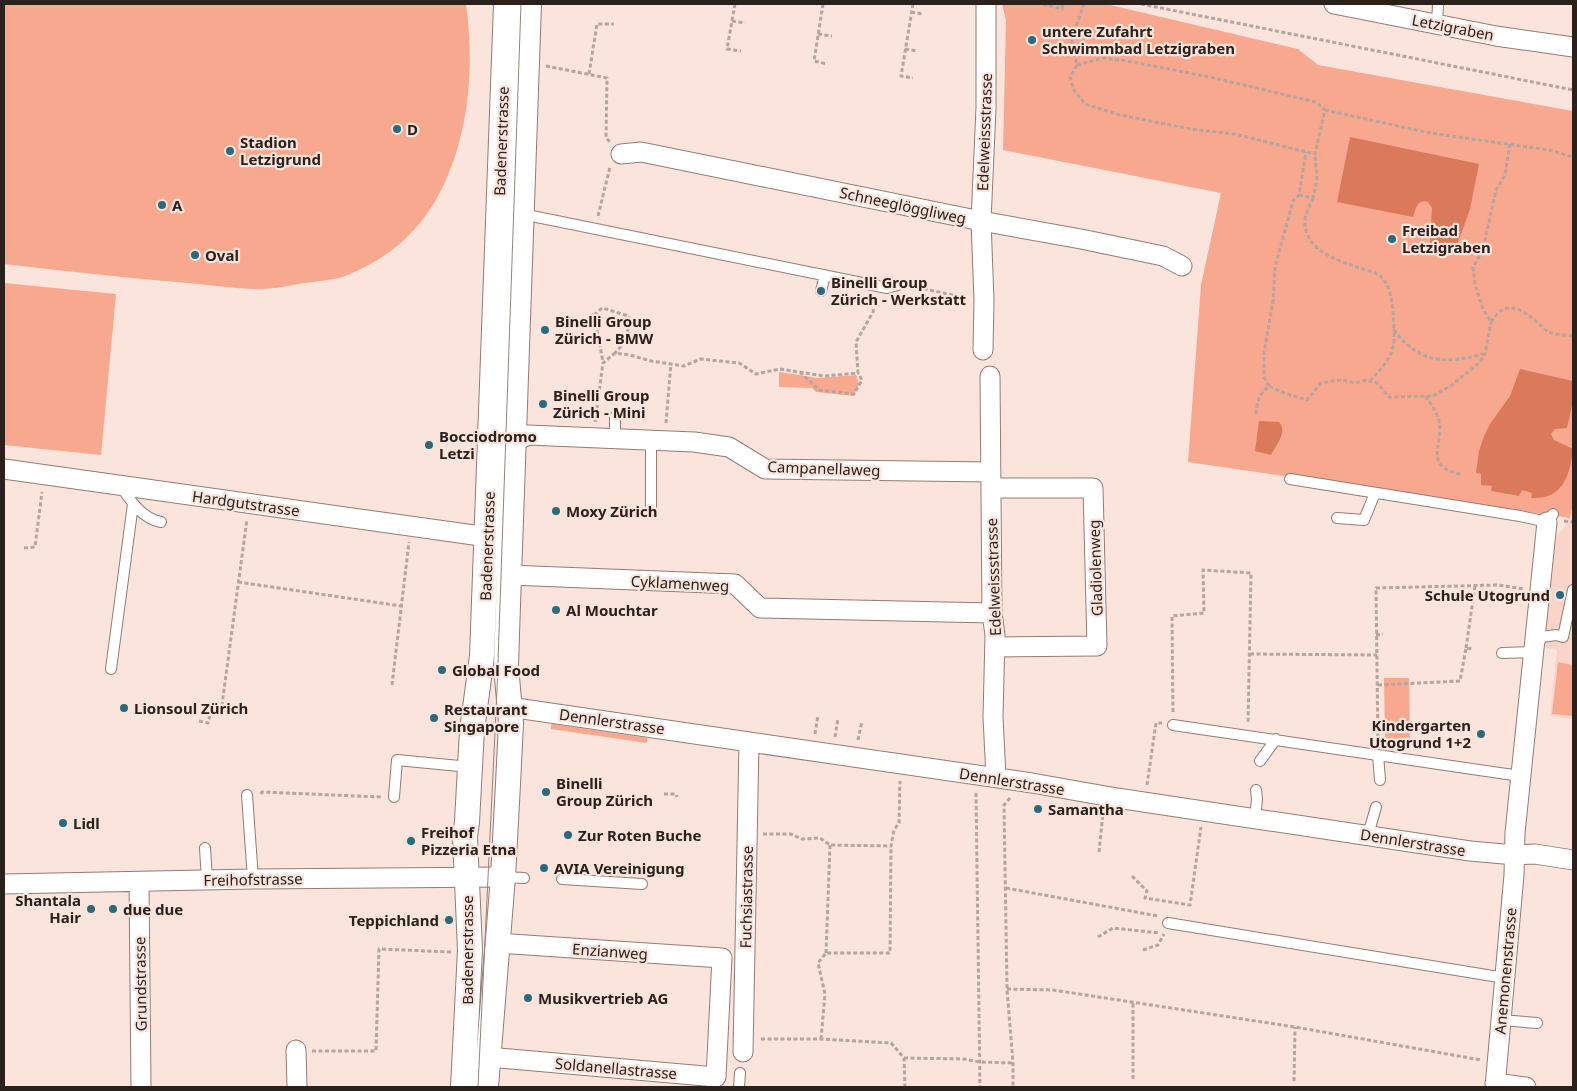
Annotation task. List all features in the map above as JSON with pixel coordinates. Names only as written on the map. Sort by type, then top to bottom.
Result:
[{"type":"street","name":"Badenerstrasse","points":[[463,1087],[470,950],[465,837],[472,730],[482,656],[488,537],[506,4]]},
{"type":"street","name":"Badenerstrasse","points":[[486,1087],[498,943],[513,877],[510,723],[506,666],[529,4]]},
{"type":"street","name":"Edelweissstrasse","points":[[983,350],[984,300],[981,221],[986,108],[986,4]]},
{"type":"street","name":"Letzigraben","points":[[1334,4],[1367,7],[1437,25],[1573,47]]},
{"type":"street","name":"Schneeglöggliweg","points":[[621,154],[641,152],[981,221],[1081,239],[1164,256],[1182,266]]},
{"type":"street","name":"Edelweissstrasse","points":[[990,376],[992,614],[995,647],[993,717],[996,777]]},
{"type":"street","name":"Campanellaweg","points":[[514,438],[528,435],[615,438],[729,447],[765,468],[991,480]]},
{"type":"street","name":"Hardgutstrasse","points":[[4,469],[488,537]]},
{"type":"street","name":"Gladiolenweg","points":[[991,480],[1093,488],[1097,646],[995,647]]},
{"type":"street","points":[[1515,855],[1520,776],[1540,591],[1550,518]]},
{"type":"street","name":"Cyklamenweg","points":[[509,575],[735,584],[760,608],[992,614]]},
{"type":"street","name":"Dennlerstrasse","points":[[509,707],[996,777],[1117,798],[1470,851],[1515,855],[1534,854],[1573,860]]},
{"type":"street","name":"Fuchsiastrasse","points":[[743,1045],[749,742]]},
{"type":"street","name":"Anemonenstrasse","points":[[1495,1085],[1515,855]]},
{"type":"street","name":"Freihofstrasse","points":[[4,884],[466,876],[513,877]]},
{"type":"street","name":"Grundstrasse","points":[[139,882],[141,1087]]},
{"type":"street","name":"Enzianweg","points":[[498,943],[722,958]]},
{"type":"street","name":"Soldanellastrasse","points":[[488,1056],[716,1077],[722,958]]},
{"type":"street","points":[[296,1050],[296,1087]]},
{"type":"street","points":[[1495,1085],[1506,1083],[1526,1087]]},
{"type":"lane","points":[[1437,25],[1438,4]]},
{"type":"lane","points":[[522,214],[886,288],[898,285]]},
{"type":"lane","points":[[821,291],[825,275]]},
{"type":"lane","points":[[615,417],[615,438]]},
{"type":"lane","points":[[651,510],[657,441]]},
{"type":"lane","points":[[1290,479],[1520,516],[1550,518]]},
{"type":"lane","points":[[120,484],[133,504],[152,520],[161,522]]},
{"type":"lane","points":[[1337,518],[1364,520],[1375,492]]},
{"type":"lane","points":[[111,669],[133,504]]},
{"type":"lane","points":[[1502,653],[1534,652],[1542,637],[1556,635],[1563,637],[1573,590]]},
{"type":"lane","points":[[1173,725],[1520,776]]},
{"type":"lane","points":[[1260,761],[1276,739]]},
{"type":"lane","points":[[1378,755],[1380,780]]},
{"type":"lane","points":[[394,797],[397,760],[470,767]]},
{"type":"lane","points":[[1255,819],[1256,790]]},
{"type":"lane","points":[[247,795],[253,879]]},
{"type":"lane","points":[[1368,835],[1376,807]]},
{"type":"lane","points":[[205,848],[207,880]]},
{"type":"lane","points":[[562,879],[642,884]]},
{"type":"lane","points":[[1168,923],[1504,978]]},
{"type":"lane","points":[[1501,1020],[1537,1023]]},
{"type":"lane","points":[[739,1087],[740,1073]]},
{"type":"path","points":[[734,4],[727,49],[741,51]]},
{"type":"path","points":[[823,4],[814,61],[827,64]]},
{"type":"path","points":[[913,4],[901,76],[913,78]]},
{"type":"path","points":[[1043,4],[1062,8],[1063,4]]},
{"type":"path","points":[[1077,66],[1071,36],[1084,4]]},
{"type":"path","points":[[1141,4],[1573,90]]},
{"type":"path","points":[[911,12],[923,14]]},
{"type":"path","points":[[732,21],[745,23]]},
{"type":"path","points":[[589,74],[597,24],[614,24]]},
{"type":"path","points":[[818,34],[832,36]]},
{"type":"path","points":[[905,49],[917,52]]},
{"type":"path","points":[[1315,154],[1235,134],[1191,129],[1120,115],[1085,104],[1074,90],[1070,77],[1077,66],[1103,58],[1127,61],[1210,77],[1316,102],[1325,110],[1430,133],[1549,150],[1573,157]]},
{"type":"path","points":[[546,66],[607,78],[606,138],[621,154],[609,167],[599,216],[590,214]]},
{"type":"path","points":[[1325,110],[1315,154],[1317,179],[1313,198],[1305,219],[1306,235],[1312,244],[1335,260],[1379,275],[1389,289],[1393,310],[1395,342],[1391,355],[1370,381]]},
{"type":"path","points":[[1491,322],[1483,309],[1475,284],[1473,268],[1483,249],[1496,190],[1505,175],[1510,144]]},
{"type":"path","points":[[1306,152],[1299,195],[1293,201],[1275,267],[1273,301],[1264,353],[1264,377],[1269,386],[1307,400],[1320,384],[1330,381],[1344,380],[1355,383],[1366,380],[1377,384],[1390,397],[1433,396],[1452,385],[1479,363],[1485,354],[1491,322],[1496,314],[1506,308],[1517,308],[1526,313],[1549,332],[1573,336]]},
{"type":"path","points":[[1299,195],[1313,198]]},
{"type":"path","points":[[898,285],[914,286],[963,298],[984,300]]},
{"type":"path","points":[[800,371],[819,390],[854,394],[862,380],[858,373],[856,342],[873,312],[877,286]]},
{"type":"path","points":[[593,438],[603,363],[592,315],[602,308],[630,316],[627,340],[603,363]]},
{"type":"path","points":[[628,330],[633,331]]},
{"type":"path","points":[[1394,330],[1405,344],[1418,354],[1437,359],[1464,359],[1485,354]]},
{"type":"path","points":[[614,353],[630,354],[651,361],[684,366],[701,359],[738,363],[756,374],[780,369],[824,376],[858,373]]},
{"type":"path","points":[[657,441],[671,363]]},
{"type":"path","points":[[1256,414],[1257,402],[1262,391],[1269,386]]},
{"type":"path","points":[[593,387],[600,388]]},
{"type":"path","points":[[1426,396],[1438,420],[1440,436],[1436,451],[1439,463],[1445,468],[1460,474]]},
{"type":"path","points":[[24,548],[35,547],[46,474]]},
{"type":"path","points":[[199,721],[208,723],[211,710],[221,712],[249,504]]},
{"type":"path","points":[[392,685],[411,526]]},
{"type":"path","points":[[1146,790],[1156,723],[1173,725],[1172,616],[1204,613],[1203,570],[1251,573],[1248,736]]},
{"type":"path","points":[[238,582],[401,606]]},
{"type":"path","points":[[1378,755],[1376,588],[1498,585],[1540,591]]},
{"type":"path","points":[[1378,685],[1460,681],[1475,586]]},
{"type":"path","points":[[1376,635],[1383,634]]},
{"type":"path","points":[[1466,648],[1473,649]]},
{"type":"path","points":[[1250,654],[1377,656]]},
{"type":"path","points":[[814,740],[818,715]]},
{"type":"path","points":[[834,743],[838,718]]},
{"type":"path","points":[[857,746],[862,721]]},
{"type":"path","points":[[826,953],[890,953],[891,846],[894,830],[899,824],[900,778]]},
{"type":"path","points":[[976,789],[980,1087]]},
{"type":"path","points":[[248,810],[256,808],[262,792],[394,797]]},
{"type":"path","points":[[664,794],[676,794],[676,797]]},
{"type":"path","points":[[1013,1087],[1007,989],[1004,805],[1014,794]]},
{"type":"path","points":[[1099,852],[1103,808]]},
{"type":"path","points":[[1132,876],[1147,891],[1145,898],[1190,905],[1202,822]]},
{"type":"path","points":[[747,833],[791,834],[802,839],[820,838],[830,845],[891,846]]},
{"type":"path","points":[[821,1039],[824,994],[818,962],[826,953],[830,845]]},
{"type":"path","points":[[1006,888],[1163,916],[1168,923]]},
{"type":"path","points":[[1098,937],[1113,928],[1165,933]]},
{"type":"path","points":[[1143,950],[1152,947]]},
{"type":"path","points":[[296,1050],[376,1051],[379,949],[457,952]]},
{"type":"path","points":[[1007,989],[1053,990],[1295,1027],[1484,1061]]},
{"type":"path","points":[[1133,1003],[1133,1080]]},
{"type":"path","points":[[1294,1080],[1295,1027]]},
{"type":"path","points":[[743,1045],[821,1039],[891,1042],[904,1058],[904,1087]]},
{"type":"path","points":[[904,1058],[964,1059],[1013,1064]]},
{"type":"shaded area","name":"Stadion Letzigrund","points":[[4,4],[466,4],[470,49],[468,94],[465,117],[453,161],[437,198],[418,226],[395,248],[381,258],[339,278],[277,288],[251,289],[4,264]]},
{"type":"shaded area","name":"Freibad Letzigraben","points":[[1002,4],[1106,4],[1298,49],[1318,65],[1573,111],[1573,502],[1570,518],[1188,462],[1201,285],[1221,193],[1003,150],[1006,20]]},
{"type":"shaded area","points":[[1350,137],[1479,164],[1470,209],[1456,248],[1430,243],[1432,208],[1428,202],[1419,203],[1413,217],[1337,202]]},
{"type":"shaded area","points":[[4,283],[116,294],[101,455],[4,445]]},
{"type":"shaded area","points":[[1520,369],[1573,381],[1573,401],[1567,428],[1555,429],[1551,434],[1554,440],[1573,449],[1570,468],[1563,484],[1558,490],[1542,498],[1531,498],[1532,493],[1522,490],[1519,496],[1491,491],[1492,486],[1481,485],[1481,474],[1476,473],[1479,451],[1484,436],[1490,424],[1510,396]]},
{"type":"shaded area","points":[[779,372],[818,378],[856,375],[859,384],[854,396],[816,392],[812,388],[779,387]]},
{"type":"shaded area","points":[[1259,421],[1279,422],[1281,426],[1282,434],[1271,455],[1255,451]]},
{"type":"shaded area","name":"Schule Utogrund","points":[[1573,495],[1573,719],[1550,716],[1557,650],[1541,647],[1551,542],[1565,527]]},
{"type":"shaded area","points":[[1558,662],[1573,665],[1573,716],[1552,714]]},
{"type":"shaded area","points":[[1384,678],[1409,678],[1410,744],[1385,745]]},
{"type":"shaded area","points":[[553,724],[647,738],[647,743],[551,729]]},
{"type":"tram line","points":[[478,1087],[497,690],[521,4]]},
{"type":"place","name":"untere Zufahrt Schwimmbad Letzigraben","points":[[1032,40]]},
{"type":"place","name":"D","points":[[397,129]]},
{"type":"place","name":"Stadion Letzigrund","points":[[230,151]]},
{"type":"place","name":"A","points":[[162,205]]},
{"type":"place","name":"Freibad Letzigraben","points":[[1392,239]]},
{"type":"place","name":"Oval","points":[[195,255]]},
{"type":"place","name":"Binelli Group Zürich - Werkstatt","points":[[821,291]]},
{"type":"place","name":"Binelli Group Zürich - BMW","points":[[545,330]]},
{"type":"place","name":"Binelli Group Zürich - Mini","points":[[543,404]]},
{"type":"place","name":"Bocciodromo Letzi","points":[[429,445]]},
{"type":"place","name":"Moxy Zürich","points":[[556,511]]},
{"type":"place","name":"Schule Utogrund","points":[[1560,595]]},
{"type":"place","name":"Al Mouchtar","points":[[556,610]]},
{"type":"place","name":"Global Food","points":[[442,670]]},
{"type":"place","name":"Lionsoul Zürich","points":[[124,708]]},
{"type":"place","name":"Restaurant Singapore","points":[[434,718]]},
{"type":"place","name":"Kindergarten Utogrund 1+2","points":[[1481,734]]},
{"type":"place","name":"Binelli Group Zürich","points":[[546,792]]},
{"type":"place","name":"Samantha","points":[[1038,809]]},
{"type":"place","name":"Lidl","points":[[63,823]]},
{"type":"place","name":"Zur Roten Buche","points":[[568,835]]},
{"type":"place","name":"Freihof Pizzeria Etna","points":[[411,841]]},
{"type":"place","name":"AVIA Vereinigung","points":[[544,868]]},
{"type":"place","name":"Shantala Hair","points":[[91,909]]},
{"type":"place","name":"due due","points":[[113,909]]},
{"type":"place","name":"Teppichland","points":[[449,920]]},
{"type":"place","name":"Musikvertrieb AG","points":[[528,998]]}]
